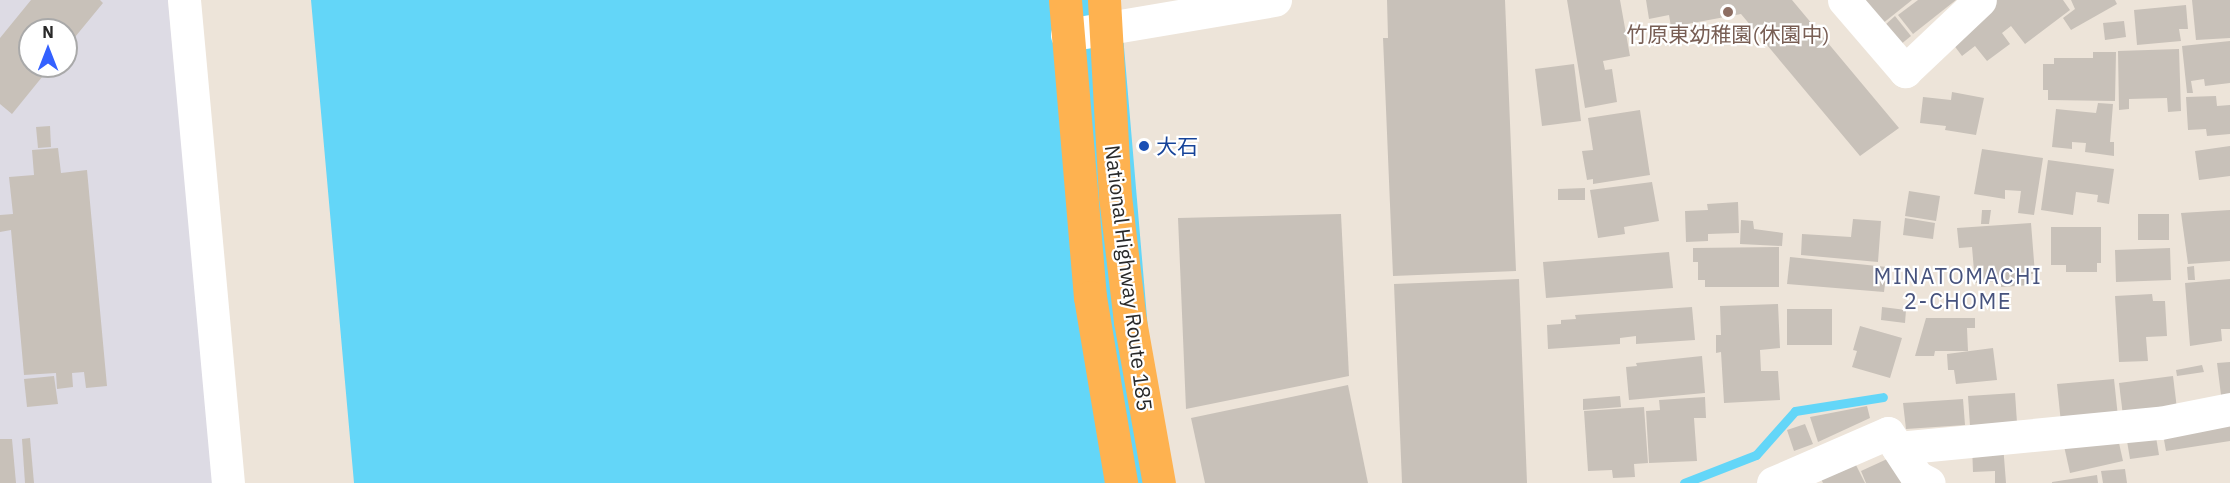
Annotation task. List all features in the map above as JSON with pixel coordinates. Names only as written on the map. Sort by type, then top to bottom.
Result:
[{"type":"highway","name":"National Highway Route 185","points":[[1065,0],[1090,297],[1121,483]]},
{"type":"highway","name":"National Highway Route 185","points":[[1120,16],[1115,196],[1130,321],[1159,483]]},
{"type":"street","points":[[184,0],[228,483]]},
{"type":"street","points":[[1067,35],[1120,16],[1275,0]]},
{"type":"street","points":[[1844,0],[1905,71],[1980,0]]},
{"type":"street","points":[[1898,448],[2160,423],[2230,409]]},
{"type":"street","points":[[1773,483],[1888,433],[1917,477],[1929,483]]},
{"type":"shaded area","points":[[0,0],[168,0],[214,483],[0,483]]},
{"type":"water","points":[[311,0],[1120,0],[1148,329],[1174,483],[354,483]]},
{"type":"building","points":[[31,0],[100,0],[103,3],[78,33],[78,18],[18,18],[18,78],[41,78],[12,114],[0,104],[0,38]]},
{"type":"building","points":[[1387,0],[1505,0],[1516,271],[1393,276],[1383,38],[1388,38]]},
{"type":"building","points":[[1567,0],[1620,0],[1630,56],[1603,61],[1605,70],[1612,69],[1617,102],[1585,108]]},
{"type":"building","points":[[1646,0],[1792,0],[1899,128],[1860,156],[1741,14],[1671,27],[1669,15],[1649,19]]},
{"type":"building","points":[[1865,0],[1912,0],[1882,24]]},
{"type":"building","points":[[1918,0],[1956,0],[1913,34],[1898,15]]},
{"type":"building","points":[[1995,0],[2063,0],[2070,10],[2025,44],[2011,26],[2002,33],[2010,44],[1987,61],[1975,46],[1962,56],[1950,40]]},
{"type":"building","points":[[2071,0],[2115,0],[2117,4],[2071,30],[2063,18],[2075,9]]},
{"type":"building","points":[[2192,0],[2230,0],[2230,38],[2196,40]]},
{"type":"building","points":[[2186,5],[2188,29],[2179,29],[2181,41],[2137,45],[2134,10]]},
{"type":"building","points":[[1895,16],[1911,36],[1900,45],[1885,25]]},
{"type":"building","points":[[2124,21],[2126,37],[2105,40],[2103,23]]},
{"type":"building","points":[[2230,41],[2230,83],[2205,86],[2204,79],[2191,81],[2193,93],[2187,93],[2182,46]]},
{"type":"building","points":[[2179,49],[2181,111],[2168,112],[2167,98],[2129,99],[2129,109],[2119,110],[2118,51]]},
{"type":"building","points":[[2093,52],[2116,52],[2115,101],[2048,100],[2048,90],[2043,90],[2043,64],[2054,64],[2054,58],[2093,58]]},
{"type":"building","points":[[1574,64],[1581,121],[1542,126],[1535,69]]},
{"type":"building","points":[[1952,92],[1984,98],[1976,135],[1945,130],[1946,126],[1920,123],[1923,97],[1951,100]]},
{"type":"building","points":[[2216,96],[2217,106],[2230,105],[2230,134],[2207,136],[2206,129],[2188,130],[2186,97]]},
{"type":"building","points":[[2098,103],[2113,104],[2110,142],[2114,142],[2114,156],[2085,152],[2086,143],[2072,142],[2072,149],[2052,147],[2056,109],[2096,113]]},
{"type":"building","points":[[1640,110],[1650,175],[1593,184],[1593,179],[1587,180],[1582,151],[1593,150],[1588,118]]},
{"type":"building","points":[[50,126],[51,147],[38,148],[36,127]]},
{"type":"building","points":[[2230,146],[2230,176],[2199,180],[2195,151]]},
{"type":"building","points":[[58,148],[61,173],[87,170],[107,386],[86,388],[84,372],[72,373],[73,387],[57,389],[56,373],[24,375],[11,230],[0,232],[0,215],[13,214],[9,177],[34,175],[32,150]]},
{"type":"building","points":[[1982,149],[2043,158],[2034,215],[2018,213],[2021,191],[2005,190],[2005,199],[1974,194]]},
{"type":"building","points":[[2048,160],[2114,169],[2109,204],[2097,202],[2098,195],[2076,192],[2073,215],[2041,210]]},
{"type":"building","points":[[1652,182],[1659,221],[1624,227],[1625,234],[1598,238],[1590,190]]},
{"type":"building","points":[[1585,188],[1585,200],[1558,200],[1558,189]]},
{"type":"building","points":[[1909,191],[1940,196],[1936,221],[1905,216]]},
{"type":"building","points":[[1738,202],[1739,233],[1708,234],[1708,241],[1686,242],[1685,211],[1708,210],[1707,204]]},
{"type":"building","points":[[1982,210],[1991,210],[1989,224],[1981,224]]},
{"type":"building","points":[[2230,210],[2230,261],[2188,264],[2181,213]]},
{"type":"building","points":[[1341,214],[1349,376],[1186,409],[1178,218]]},
{"type":"building","points":[[2138,214],[2169,214],[2169,240],[2138,240]]},
{"type":"building","points":[[1905,218],[1935,223],[1933,239],[1903,235]]},
{"type":"building","points":[[1853,219],[1881,221],[1878,262],[1801,255],[1802,234],[1851,237]]},
{"type":"building","points":[[1741,220],[1753,221],[1754,229],[1783,233],[1782,246],[1740,244]]},
{"type":"building","points":[[2031,223],[2035,274],[2031,274],[2031,285],[2001,287],[2001,281],[1975,283],[1972,247],[1959,248],[1957,228]]},
{"type":"building","points":[[2051,227],[2101,227],[2101,263],[2097,263],[2097,272],[2066,272],[2066,265],[2051,265]]},
{"type":"building","points":[[1779,247],[1779,287],[1705,287],[1705,280],[1698,280],[1698,262],[1693,262],[1693,248]]},
{"type":"building","points":[[2170,248],[2171,280],[2116,282],[2115,250]]},
{"type":"building","points":[[1669,252],[1673,288],[1546,298],[1543,262]]},
{"type":"building","points":[[1790,257],[1887,267],[1884,292],[1787,284]]},
{"type":"building","points":[[2194,266],[2195,280],[2188,280],[2187,267]]},
{"type":"building","points":[[1519,279],[1527,483],[1402,483],[1394,284]]},
{"type":"building","points":[[2230,279],[2230,329],[2221,329],[2222,341],[2190,346],[2185,283]]},
{"type":"building","points":[[2152,294],[2153,301],[2165,301],[2167,336],[2146,337],[2148,361],[2119,362],[2115,296]]},
{"type":"building","points":[[1778,304],[1780,348],[1760,350],[1761,371],[1778,371],[1780,400],[1724,403],[1721,352],[1716,353],[1716,335],[1721,335],[1720,306]]},
{"type":"building","points":[[1692,307],[1695,340],[1636,344],[1636,336],[1620,338],[1620,344],[1548,349],[1547,325],[1561,324],[1561,320],[1576,319],[1575,315]]},
{"type":"building","points":[[1882,307],[1906,310],[1905,323],[1881,320]]},
{"type":"building","points":[[1787,309],[1832,309],[1832,345],[1787,345]]},
{"type":"building","points":[[1926,318],[1975,318],[1975,328],[1967,328],[1968,351],[1935,351],[1934,356],[1915,356]]},
{"type":"building","points":[[1860,326],[1902,338],[1890,378],[1852,367],[1857,351],[1853,350]]},
{"type":"building","points":[[1993,348],[1997,380],[1956,384],[1954,370],[1948,370],[1947,354]]},
{"type":"building","points":[[1702,356],[1705,393],[1629,400],[1626,367],[1637,366],[1636,363]]},
{"type":"building","points":[[2230,362],[2230,394],[2221,395],[2217,363]]},
{"type":"building","points":[[2202,365],[2204,372],[2177,376],[2176,370]]},
{"type":"building","points":[[54,376],[58,404],[27,407],[24,379]]},
{"type":"building","points":[[2173,376],[2177,409],[2123,416],[2119,383]]},
{"type":"building","points":[[2114,379],[2118,417],[2061,423],[2057,384]]},
{"type":"building","points":[[1348,385],[1368,483],[1205,483],[1191,418]]},
{"type":"building","points":[[2015,393],[2017,423],[1970,426],[1968,396]]},
{"type":"building","points":[[1620,396],[1621,407],[1583,410],[1583,399]]},
{"type":"building","points":[[1705,397],[1706,418],[1694,418],[1697,461],[1649,463],[1646,411],[1660,410],[1659,400]]},
{"type":"building","points":[[1963,399],[1965,425],[1906,429],[1903,403]]},
{"type":"building","points":[[1867,406],[1870,418],[1818,442],[1810,417]]},
{"type":"building","points":[[1644,407],[1648,463],[1634,464],[1635,477],[1613,478],[1612,470],[1588,471],[1584,411]]},
{"type":"building","points":[[2230,417],[2230,441],[2166,451],[2162,429]]},
{"type":"building","points":[[1805,424],[1813,444],[1794,451],[1787,430]]},
{"type":"building","points":[[2155,431],[2159,455],[2130,459],[2126,435]]},
{"type":"building","points":[[2117,434],[2123,461],[2070,473],[2064,446]]},
{"type":"building","points":[[30,438],[34,483],[25,483],[22,439]]},
{"type":"building","points":[[0,439],[12,439],[16,483],[0,483]]},
{"type":"building","points":[[2003,444],[2006,483],[1995,483],[1995,471],[1973,472],[1972,445]]},
{"type":"building","points":[[1898,454],[1911,483],[1866,483],[1861,471]]},
{"type":"building","points":[[1854,461],[1865,483],[1823,483],[1820,477]]},
{"type":"building","points":[[2125,469],[2127,483],[2103,483],[2101,471]]},
{"type":"building","points":[[2097,475],[2098,483],[2052,483],[2052,482]]},
{"type":"waterway","points":[[1684,483],[1756,455],[1795,411],[1883,397]]},
{"type":"place","name":"竹原東幼稚園(休園中)","points":[[1728,12]]},
{"type":"place","name":"大石","points":[[1144,146]]},
{"type":"district","name":"MINATOMACHI 2-CHOME","points":[[1958,288]]}]
